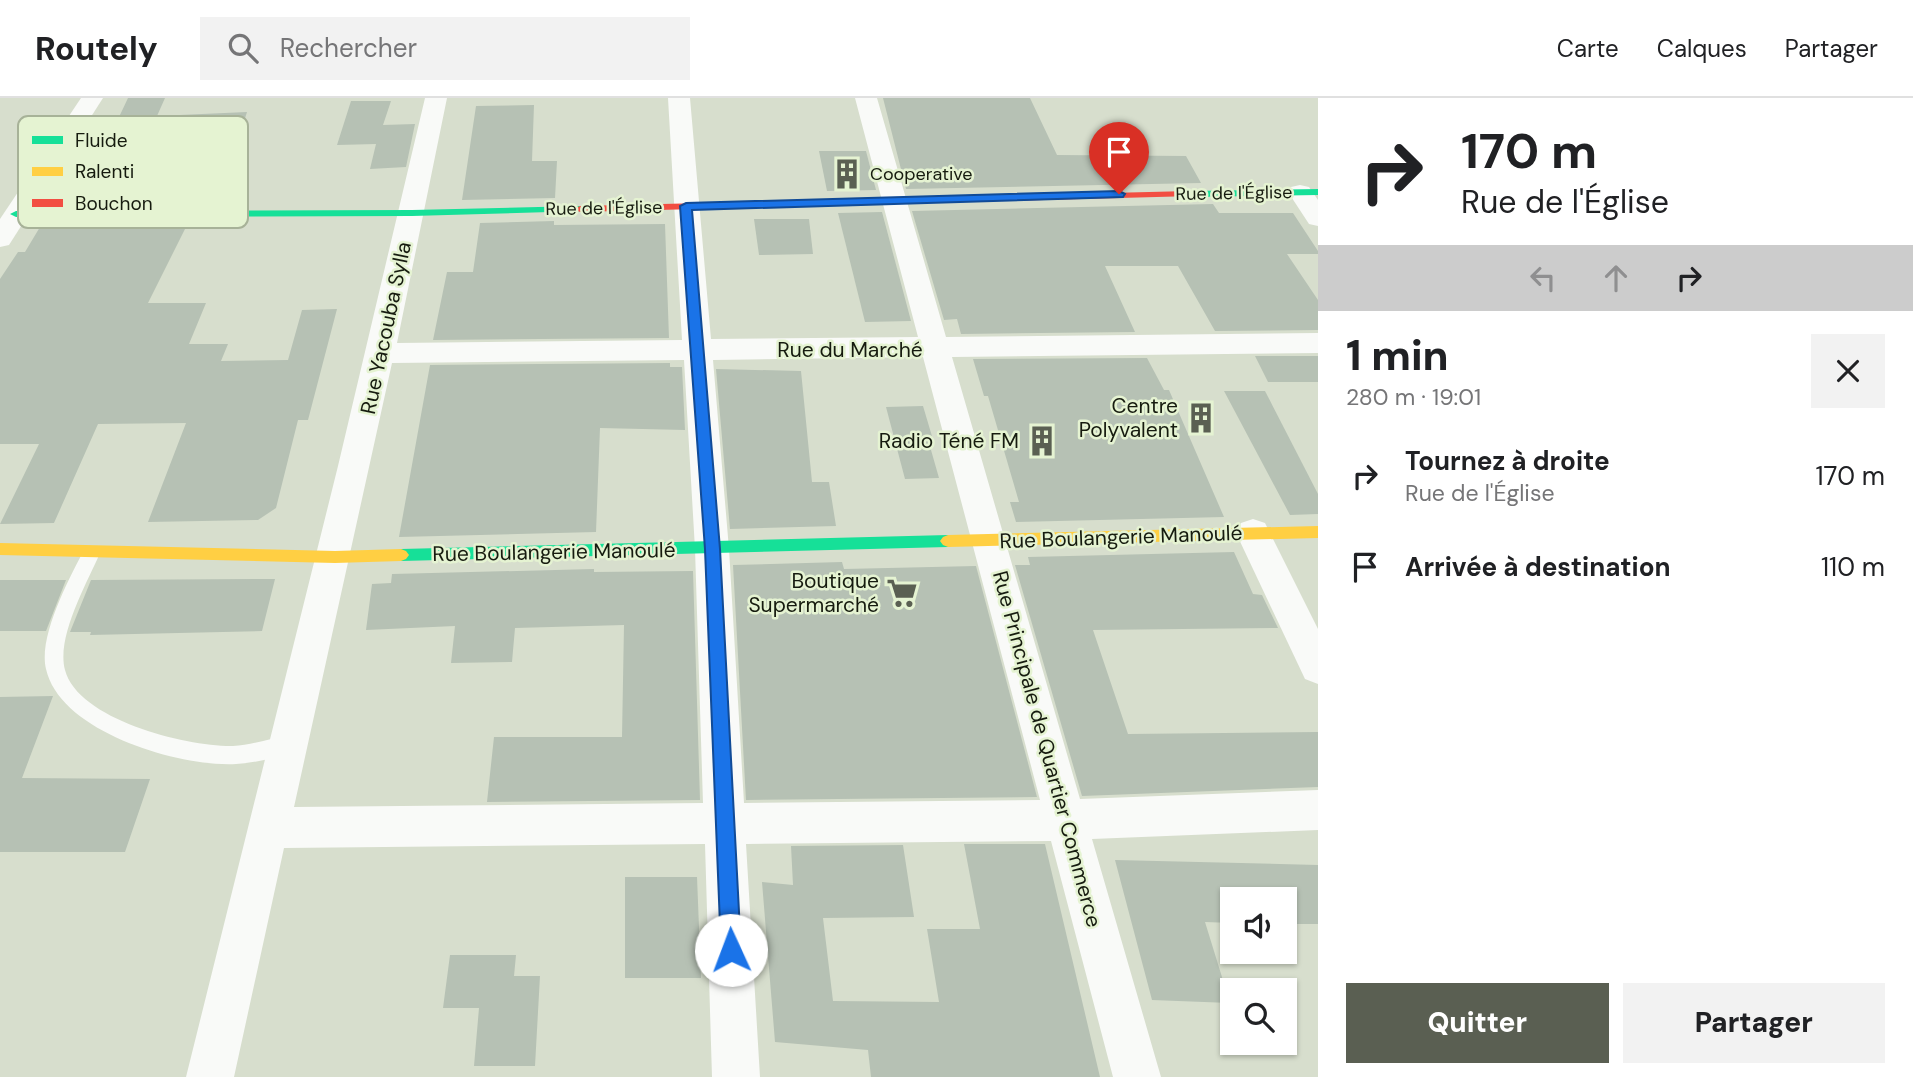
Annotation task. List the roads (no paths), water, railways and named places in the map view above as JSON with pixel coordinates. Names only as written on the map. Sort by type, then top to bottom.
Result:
[{"type":"street","points":[[80,116],[92,98]]},
{"type":"street","name":"Rue Yacouba Sylla","points":[[210,1077],[286,745],[334,557],[436,98]]},
{"type":"street","points":[[680,98],[712,549],[736,1077]]},
{"type":"street","name":"Rue Principale de Quartier Commerce","points":[[866,98],[1137,1077]]},
{"type":"street","points":[[1309,192],[1318,218]]},
{"type":"street","name":"Rue de l'Église","points":[[248,214],[412,214],[894,202],[1093,194],[1309,192]]},
{"type":"street","points":[[0,239],[18,211]]},
{"type":"street","name":"Rue du Marché","points":[[381,353],[1318,343]]},
{"type":"street","name":"Rue Boulangerie Manoulé","points":[[0,549],[334,557],[1318,532]]},
{"type":"street","points":[[1253,533],[1318,667]]},
{"type":"street","points":[[268,828],[1066,820],[1318,810]]},
{"type":"lane","points":[[91,552],[59,626],[55,670],[71,700],[104,723],[186,749],[232,755],[286,745]]},
{"type":"place","name":"Cooperative","points":[[847,174]]},
{"type":"place","name":"Centre Polyvalent","points":[[1201,418]]},
{"type":"place","name":"Radio Téné FM","points":[[1042,441]]},
{"type":"place","name":"Boutique Supermarché","points":[[902,593]]}]
